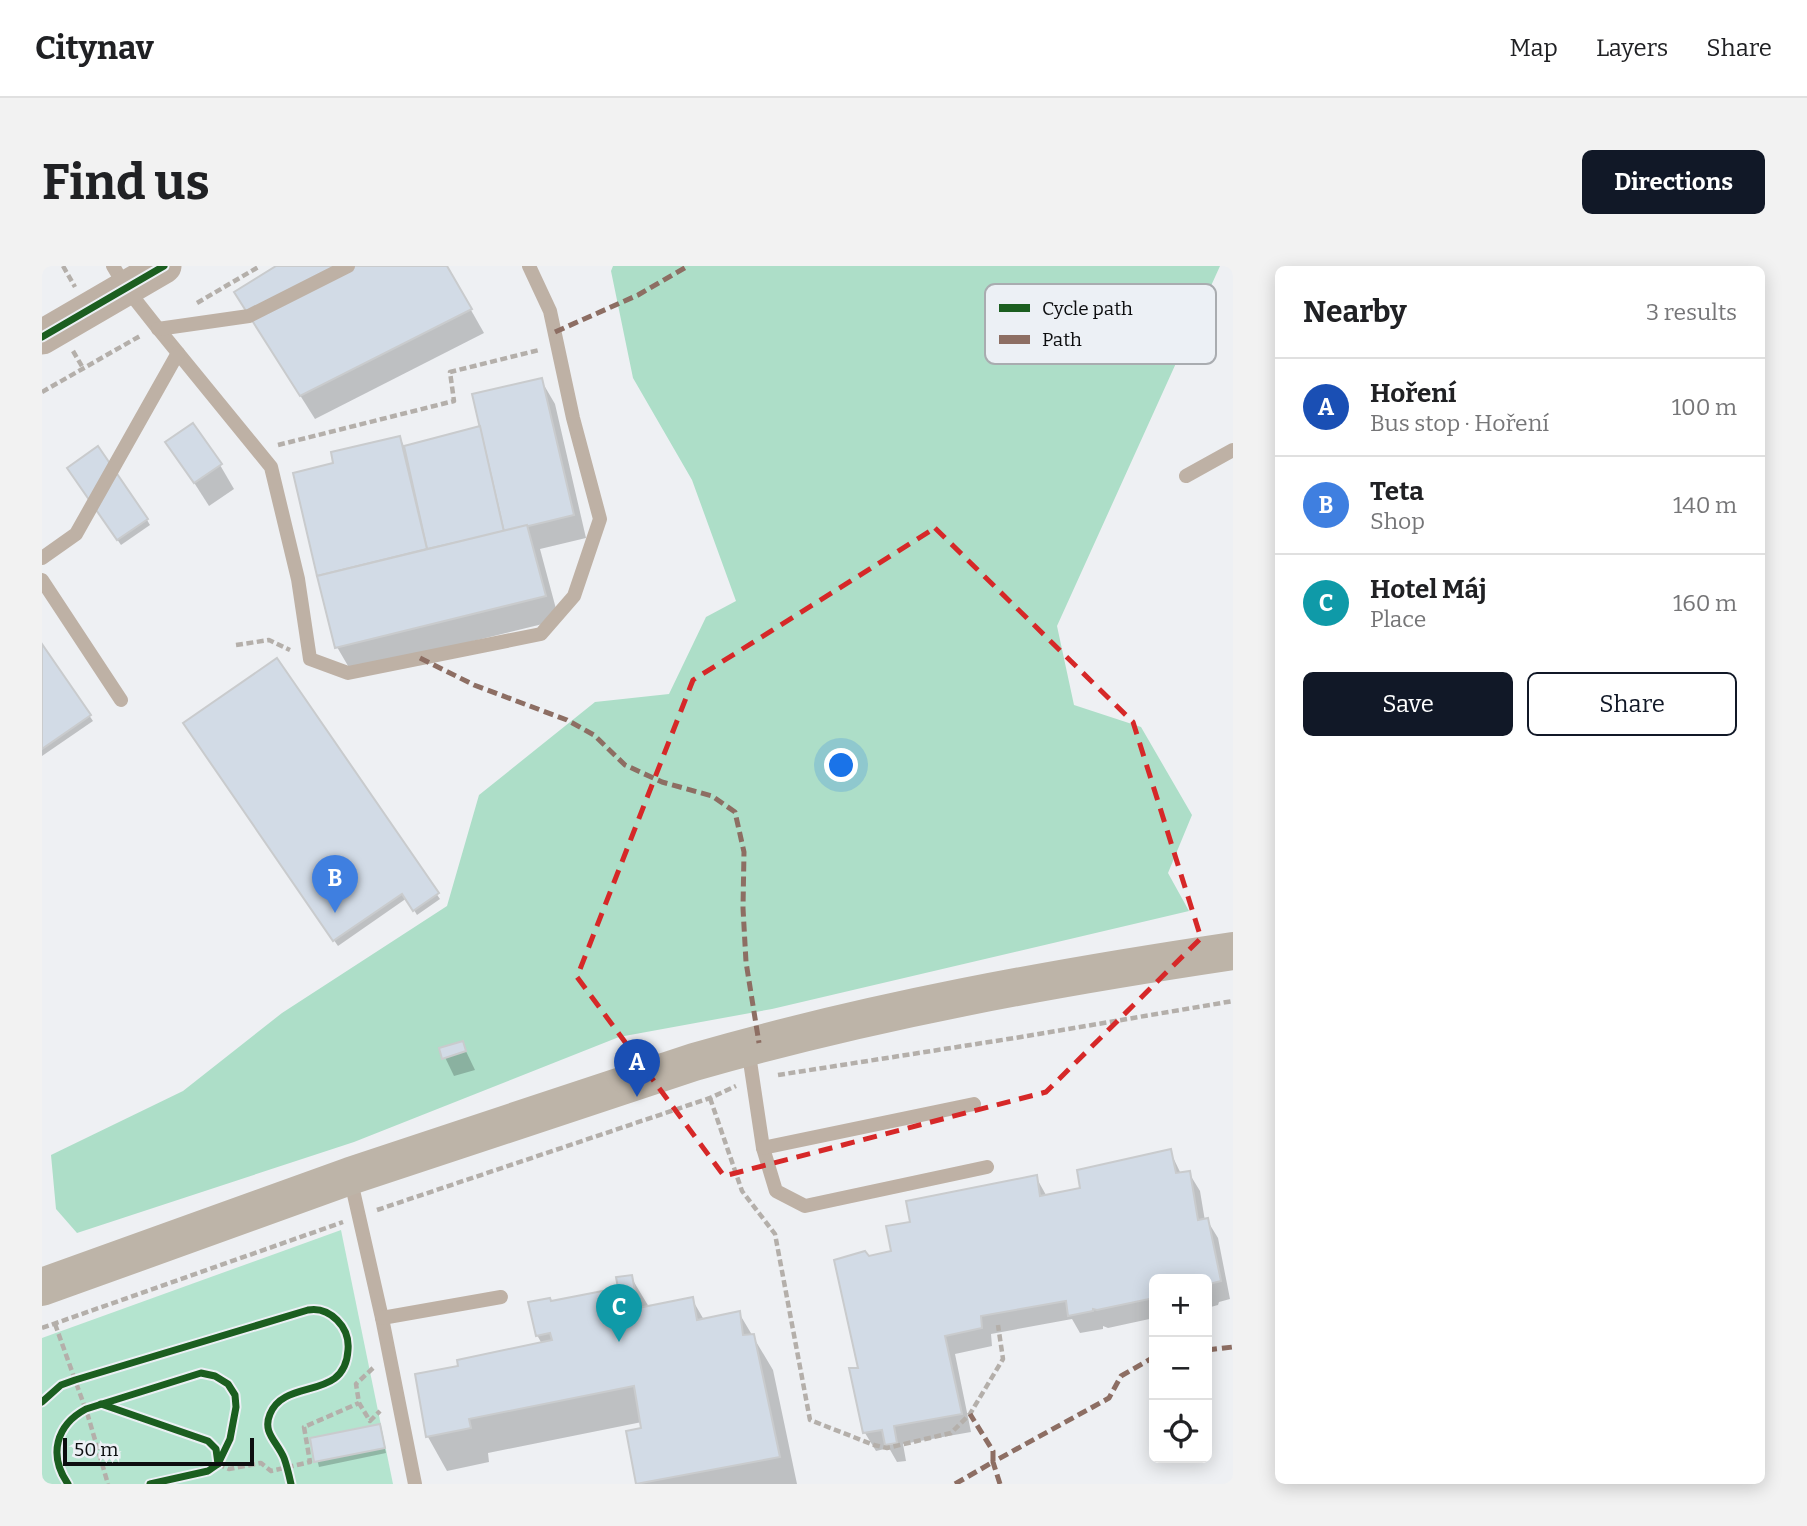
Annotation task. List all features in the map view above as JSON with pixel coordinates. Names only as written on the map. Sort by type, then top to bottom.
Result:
[{"type":"main road","points":[[42,1287],[350,1176],[694,1062],[750,1062],[986,992],[1084,973],[1233,951]]},
{"type":"street","points":[[42,337],[119,277],[164,266]]},
{"type":"lane","points":[[158,328],[249,316],[348,266]]},
{"type":"lane","points":[[119,277],[271,467],[298,579],[310,659],[348,673],[541,634],[574,596],[600,519],[573,418],[550,311],[529,266]]},
{"type":"lane","points":[[42,558],[76,534],[178,353]]},
{"type":"lane","points":[[1186,476],[1233,450]]},
{"type":"lane","points":[[42,580],[121,701]]},
{"type":"lane","points":[[750,1062],[763,1148],[776,1191],[805,1206],[987,1167]]},
{"type":"lane","points":[[763,1148],[974,1104]]},
{"type":"lane","points":[[350,1176],[415,1484]]},
{"type":"lane","points":[[382,1318],[501,1297]]},
{"type":"path","points":[[63,266],[76,290]]},
{"type":"path","points":[[188,308],[260,266]]},
{"type":"path","points":[[42,392],[143,334]]},
{"type":"path","points":[[257,450],[454,401],[450,372],[557,346]]},
{"type":"path","points":[[236,645],[269,640]]},
{"type":"path","points":[[42,1328],[359,1216],[710,1098],[750,1062],[1021,1037],[1233,1001]]},
{"type":"path","points":[[710,1098],[742,1191],[775,1234],[810,1420],[887,1448],[951,1433],[970,1414],[1003,1359],[998,1325]]},
{"type":"path","points":[[55,1324],[72,1381],[86,1409],[108,1484]]},
{"type":"path","points":[[72,1381],[88,1376]]},
{"type":"path","points":[[218,1461],[229,1469],[261,1463],[271,1471],[288,1472],[310,1462],[304,1427],[359,1403]]},
{"type":"path","points":[[283,1455],[288,1472]]},
{"type":"highlighted area","points":[[935,528],[1133,722],[1201,938],[1046,1092],[724,1176],[577,977],[693,680]]},
{"type":"green space","points":[[613,266],[1220,266],[1212,284],[985,284],[985,364],[1176,364],[1057,626],[1074,705],[1141,727],[1192,815],[1168,873],[1189,911],[772,1009],[619,1037],[354,1142],[77,1233],[56,1209],[51,1155],[183,1091],[282,1013],[447,906],[479,795],[595,702],[669,694],[706,617],[736,601],[692,480],[633,378],[611,271]]},
{"type":"green space","points":[[341,1230],[393,1484],[42,1484],[42,1338]]},
{"type":"building","points":[[276,266],[447,266],[472,309],[300,396],[234,292]]},
{"type":"building","points":[[542,378],[574,515],[504,532],[472,394]]},
{"type":"building","points":[[193,423],[222,464],[194,483],[165,442]]},
{"type":"building","points":[[480,426],[504,532],[427,549],[404,446]]},
{"type":"building","points":[[400,436],[427,549],[317,576],[293,473],[333,463],[331,452]]},
{"type":"building","points":[[98,446],[148,519],[117,540],[67,468]]},
{"type":"building","points":[[527,525],[546,596],[335,648],[317,576]]},
{"type":"building","points":[[42,644],[91,715],[42,749]]},
{"type":"building","points":[[277,658],[439,893],[413,911],[402,894],[333,941],[183,723]]},
{"type":"building","points":[[463,1041],[466,1051],[442,1059],[439,1048]]},
{"type":"building","points":[[1171,1149],[1176,1173],[1190,1171],[1198,1220],[1208,1218],[1221,1281],[1212,1283],[1212,1274],[1149,1274],[1149,1299],[1068,1316],[1066,1301],[981,1316],[982,1328],[945,1336],[962,1414],[894,1426],[897,1443],[885,1445],[882,1430],[863,1433],[849,1368],[858,1368],[834,1260],[865,1251],[869,1256],[891,1251],[886,1226],[910,1222],[906,1201],[1037,1175],[1040,1196],[1080,1188],[1077,1170]]},
{"type":"building","points":[[632,1275],[638,1308],[693,1297],[697,1320],[740,1311],[743,1335],[754,1334],[780,1457],[636,1484],[626,1431],[641,1428],[634,1386],[469,1419],[471,1428],[426,1437],[415,1374],[458,1366],[457,1360],[552,1340],[550,1333],[536,1336],[528,1302],[550,1298],[551,1301],[618,1288],[616,1277]]},
{"type":"building","points":[[380,1424],[385,1448],[314,1462],[310,1438]]},
{"type":"marked path","points":[[555,332],[638,295],[688,266]]},
{"type":"marked path","points":[[420,658],[474,685],[567,720],[594,735],[625,765],[662,782],[712,796],[735,812],[744,852],[746,962],[759,1043]]},
{"type":"marked path","points":[[1212,1349],[1233,1347]]},
{"type":"marked path","points":[[1000,1484],[993,1462],[1109,1398],[1121,1376],[1149,1360]]},
{"type":"marked path","points":[[955,1484],[993,1462],[993,1451],[970,1414]]},
{"type":"cycle path","points":[[42,337],[164,266]]},
{"type":"cycle path","points":[[42,1402],[61,1385],[75,1380],[308,1310],[324,1311],[337,1320],[346,1334],[348,1350],[344,1366],[337,1377],[288,1396],[278,1403],[268,1421],[269,1432],[284,1458],[291,1484]]},
{"type":"cycle path","points":[[68,1484],[58,1462],[58,1442],[68,1423],[86,1409],[201,1373],[215,1376],[228,1384],[235,1395],[236,1407],[230,1439],[218,1464],[208,1471],[150,1484]]},
{"type":"cycle path","points":[[101,1404],[208,1441],[216,1449],[218,1464]]},
{"type":"place","name":"Teta","points":[[335,913]]},
{"type":"place","name":"Hoření","points":[[637,1097]]},
{"type":"place","name":"Hotel Máj","points":[[619,1342]]}]
